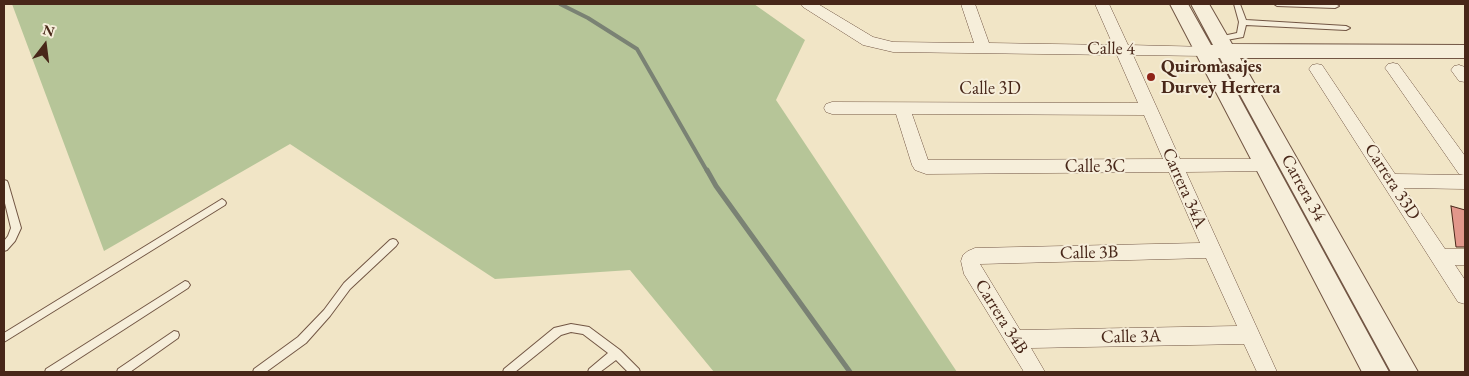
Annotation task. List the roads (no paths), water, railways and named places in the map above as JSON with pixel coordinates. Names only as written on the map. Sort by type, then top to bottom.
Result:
[{"type":"street","name":"Calle 4","points":[[808,4],[860,36],[877,44],[904,48],[1120,49],[1218,47],[1465,50]]},
{"type":"street","points":[[968,4],[983,47]]},
{"type":"street","name":"Carrera 34A","points":[[1102,4],[1120,49],[1175,166],[1267,372]]},
{"type":"street","name":"Carrera 34","points":[[1179,4],[1218,47],[1406,372]]},
{"type":"street","name":"Carrera 34","points":[[1200,4],[1267,165],[1376,372]]},
{"type":"street","points":[[1393,68],[1465,169]]},
{"type":"street","name":"Carrera 33D","points":[[1317,69],[1465,296]]},
{"type":"street","name":"Calle 3D","points":[[832,108],[1149,109]]},
{"type":"street","name":"Calle 3C","points":[[902,109],[923,166],[1267,165]]},
{"type":"street","points":[[1391,181],[1465,182]]},
{"type":"street","name":"Calle 3B","points":[[970,261],[975,256],[1211,250]]},
{"type":"street","points":[[1441,257],[1465,257]]},
{"type":"street","name":"Carrera 34B","points":[[970,261],[971,268],[1013,339],[1036,372]]},
{"type":"street","name":"Calle 3A","points":[[1013,339],[1250,335]]},
{"type":"lane","points":[[1218,47],[1240,35],[1243,22],[1237,4]]},
{"type":"lane","points":[[1278,4],[1335,6]]},
{"type":"lane","points":[[1243,22],[1346,28]]},
{"type":"lane","points":[[4,183],[16,228],[12,238],[4,247]]},
{"type":"lane","points":[[4,338],[222,204]]},
{"type":"lane","points":[[258,372],[302,340],[327,313],[347,286],[393,243]]},
{"type":"lane","points":[[50,372],[185,285]]},
{"type":"lane","points":[[508,372],[558,331],[571,328],[585,330],[616,353],[635,372]]},
{"type":"lane","points":[[122,372],[174,335]]},
{"type":"lane","points":[[593,372],[616,353]]},
{"type":"waterway","points":[[560,4],[588,18],[637,49],[707,171]]},
{"type":"waterway","points":[[707,170],[716,186],[850,372]]},
{"type":"place","name":"Quiromasajes Durvey Herrera","points":[[1151,77]]}]
